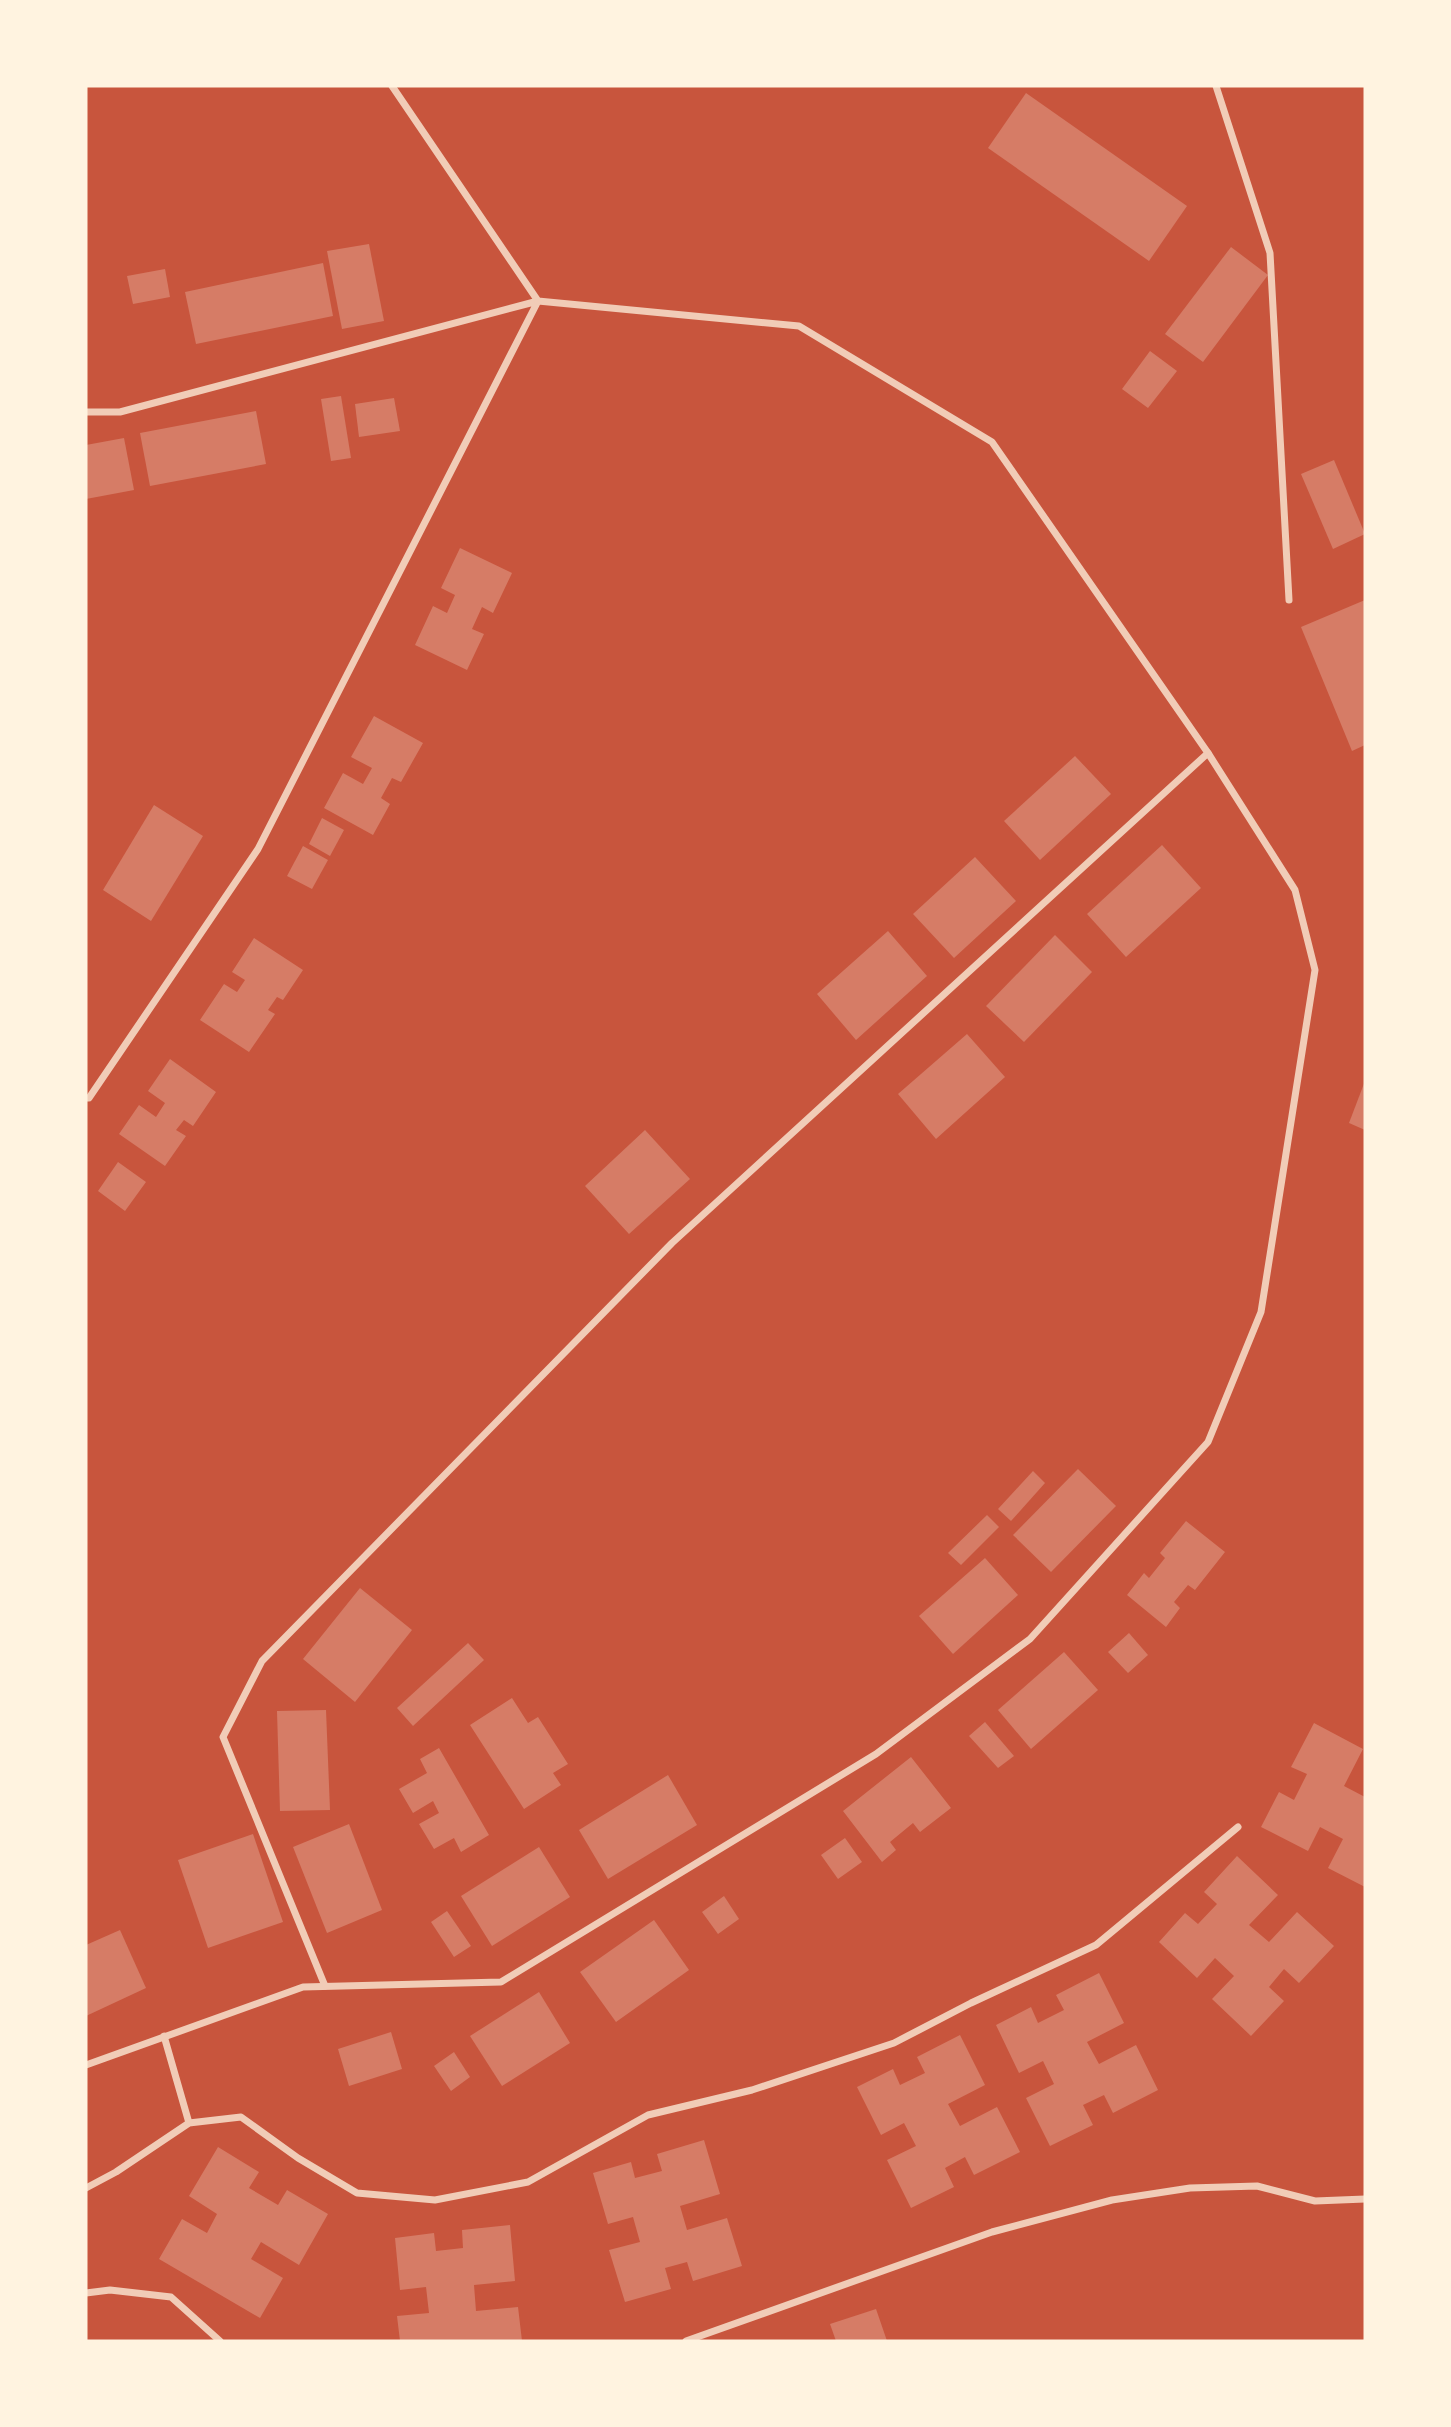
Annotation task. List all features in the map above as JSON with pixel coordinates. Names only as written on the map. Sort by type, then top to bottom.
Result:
[{"type":"street","points":[[392,86],[538,301]]},
{"type":"street","points":[[1216,86],[1270,253],[1289,600]]},
{"type":"street","points":[[86,1098],[89,1098],[258,849],[538,301]]},
{"type":"street","points":[[86,412],[120,412],[538,301],[799,326],[992,442],[1208,753],[1295,890],[1315,970],[1261,1312],[1208,1442],[1030,1639],[876,1754],[501,1982],[303,1987],[86,2065]]},
{"type":"street","points":[[325,1986],[223,1737],[262,1661],[672,1243],[1208,753]]},
{"type":"street","points":[[86,2188],[116,2172],[189,2123],[241,2116],[298,2158],[357,2193],[435,2200],[528,2182],[648,2115],[752,2090],[894,2043],[971,2003],[1096,1945],[1238,1827]]},
{"type":"street","points":[[164,2036],[189,2123]]},
{"type":"street","points":[[686,2341],[992,2232],[1112,2200],[1190,2188],[1257,2186],[1315,2201],[1365,2199]]},
{"type":"street","points":[[86,2293],[110,2290],[171,2297],[220,2341]]},
{"type":"building","points":[[1026,93],[1187,206],[1149,261],[988,148]]},
{"type":"building","points":[[369,244],[384,321],[342,329],[327,251]]},
{"type":"building","points":[[1231,247],[1268,275],[1203,362],[1165,334]]},
{"type":"building","points":[[323,263],[333,316],[196,344],[185,292]]},
{"type":"building","points":[[165,269],[170,297],[133,304],[127,276]]},
{"type":"building","points":[[1150,351],[1177,371],[1148,408],[1122,389]]},
{"type":"building","points":[[341,396],[351,458],[331,461],[321,399]]},
{"type":"building","points":[[394,398],[400,431],[359,437],[355,404]]},
{"type":"building","points":[[256,411],[266,464],[150,486],[140,433]]},
{"type":"building","points":[[124,438],[134,490],[86,499],[86,445]]},
{"type":"building","points":[[1334,460],[1365,534],[1333,549],[1301,474]]},
{"type":"building","points":[[460,548],[512,573],[493,613],[482,607],[472,629],[484,634],[467,670],[415,645],[433,606],[447,613],[455,595],[441,588]]},
{"type":"building","points":[[1365,600],[1365,745],[1352,751],[1301,627]]},
{"type":"building","points":[[374,716],[423,743],[401,782],[392,778],[381,798],[390,804],[373,835],[324,808],[343,773],[363,784],[372,768],[351,757]]},
{"type":"building","points":[[1075,756],[1111,794],[1040,860],[1004,821]]},
{"type":"building","points":[[154,805],[203,836],[151,921],[103,890]]},
{"type":"building","points":[[322,818],[344,830],[330,856],[309,844]]},
{"type":"building","points":[[1162,845],[1201,888],[1126,957],[1087,914]]},
{"type":"building","points":[[303,846],[328,860],[312,889],[287,876]]},
{"type":"building","points":[[975,857],[1016,901],[954,958],[913,914]]},
{"type":"building","points":[[888,931],[927,976],[856,1040],[817,994]]},
{"type":"building","points":[[1055,935],[1092,972],[1024,1042],[986,1006]]},
{"type":"building","points":[[254,938],[303,970],[283,1000],[277,997],[268,1010],[275,1014],[249,1052],[200,1020],[224,984],[237,992],[245,980],[232,972]]},
{"type":"building","points":[[967,1034],[1005,1077],[936,1139],[898,1094]]},
{"type":"building","points":[[170,1059],[216,1092],[193,1126],[184,1120],[176,1130],[186,1136],[165,1166],[119,1134],[139,1105],[156,1117],[165,1103],[148,1091]]},
{"type":"building","points":[[1365,1081],[1365,1130],[1349,1123]]},
{"type":"building","points":[[645,1130],[690,1179],[629,1234],[585,1186]]},
{"type":"building","points":[[118,1162],[146,1182],[125,1211],[98,1191]]},
{"type":"building","points":[[1078,1469],[1116,1506],[1051,1572],[1013,1535]]},
{"type":"building","points":[[1033,1471],[1045,1483],[1011,1521],[998,1509]]},
{"type":"building","points":[[987,1515],[999,1527],[961,1565],[948,1553]]},
{"type":"building","points":[[1186,1521],[1225,1552],[1195,1590],[1188,1585],[1174,1602],[1180,1608],[1166,1627],[1127,1595],[1144,1573],[1149,1578],[1165,1558],[1160,1553]]},
{"type":"building","points":[[985,1558],[1018,1595],[953,1654],[919,1616]]},
{"type":"building","points":[[360,1588],[412,1630],[355,1702],[303,1659]]},
{"type":"building","points":[[1129,1633],[1148,1655],[1128,1673],[1108,1652]]},
{"type":"building","points":[[468,1643],[484,1660],[413,1726],[397,1708]]},
{"type":"building","points":[[1064,1652],[1098,1690],[1031,1749],[998,1710]]},
{"type":"building","points":[[512,1698],[528,1723],[538,1717],[568,1764],[553,1773],[561,1785],[524,1809],[470,1725]]},
{"type":"building","points":[[326,1710],[330,1810],[280,1811],[277,1711]]},
{"type":"building","points":[[985,1722],[1014,1756],[998,1768],[969,1736]]},
{"type":"building","points":[[1314,1723],[1363,1749],[1344,1786],[1365,1797],[1365,1887],[1328,1868],[1343,1839],[1320,1827],[1308,1851],[1261,1827],[1279,1792],[1294,1800],[1307,1774],[1291,1767]]},
{"type":"building","points":[[439,1748],[489,1835],[461,1852],[454,1838],[434,1849],[419,1824],[439,1813],[433,1801],[413,1813],[399,1789],[427,1773],[420,1759]]},
{"type":"building","points":[[911,1757],[951,1808],[920,1832],[913,1823],[890,1842],[896,1850],[882,1862],[843,1811]]},
{"type":"building","points":[[668,1775],[697,1825],[608,1879],[579,1830]]},
{"type":"building","points":[[349,1824],[382,1910],[327,1933],[293,1847]]},
{"type":"building","points":[[253,1834],[283,1922],[208,1948],[178,1860]]},
{"type":"building","points":[[845,1838],[862,1862],[838,1879],[821,1855]]},
{"type":"building","points":[[539,1847],[570,1897],[492,1946],[461,1896]]},
{"type":"building","points":[[1237,1856],[1278,1895],[1249,1925],[1269,1942],[1297,1912],[1334,1946],[1299,1983],[1284,1969],[1269,1987],[1284,2001],[1251,2036],[1212,1999],[1234,1976],[1215,1958],[1197,1978],[1159,1942],[1185,1913],[1198,1924],[1217,1904],[1204,1892]]},
{"type":"building","points":[[724,1896],[739,1919],[718,1934],[702,1912]]},
{"type":"building","points":[[447,1911],[471,1946],[454,1957],[431,1922]]},
{"type":"building","points":[[654,1920],[689,1970],[616,2022],[580,1972]]},
{"type":"building","points":[[120,1930],[146,1988],[86,2016],[86,1945]]},
{"type":"building","points":[[1099,1973],[1124,2023],[1087,2042],[1099,2064],[1136,2045],[1158,2090],[1113,2113],[1104,2095],[1083,2105],[1093,2125],[1050,2146],[1026,2098],[1054,2084],[1043,2061],[1019,2073],[996,2025],[1031,2007],[1038,2023],[1064,2010],[1056,1995]]},
{"type":"building","points":[[539,1992],[570,2043],[502,2086],[470,2036]]},
{"type":"building","points":[[391,2032],[402,2069],[349,2086],[338,2049]]},
{"type":"building","points":[[960,2035],[985,2085],[948,2104],[960,2126],[997,2107],[1020,2152],[974,2175],[965,2157],[945,2168],[954,2187],[911,2208],[887,2160],[916,2146],[904,2123],[881,2135],[857,2087],[893,2069],[900,2085],[925,2073],[917,2057]]},
{"type":"building","points":[[454,2052],[470,2077],[451,2091],[434,2066]]},
{"type":"building","points":[[704,2140],[720,2194],[680,2206],[687,2230],[727,2218],[742,2266],[693,2281],[687,2262],[665,2268],[671,2289],[625,2302],[609,2250],[640,2242],[633,2217],[608,2224],[593,2173],[631,2162],[635,2178],[662,2171],[657,2154]]},
{"type":"building","points":[[218,2147],[259,2172],[249,2188],[278,2205],[287,2190],[328,2214],[299,2265],[261,2242],[251,2259],[283,2278],[260,2318],[159,2259],[182,2219],[207,2233],[217,2214],[189,2196]]},
{"type":"building","points":[[510,2225],[515,2281],[474,2285],[476,2311],[518,2307],[522,2341],[400,2341],[397,2316],[429,2313],[426,2287],[400,2290],[395,2238],[434,2233],[436,2251],[463,2248],[462,2230]]},
{"type":"building","points":[[876,2309],[887,2341],[836,2341],[830,2324]]}]
